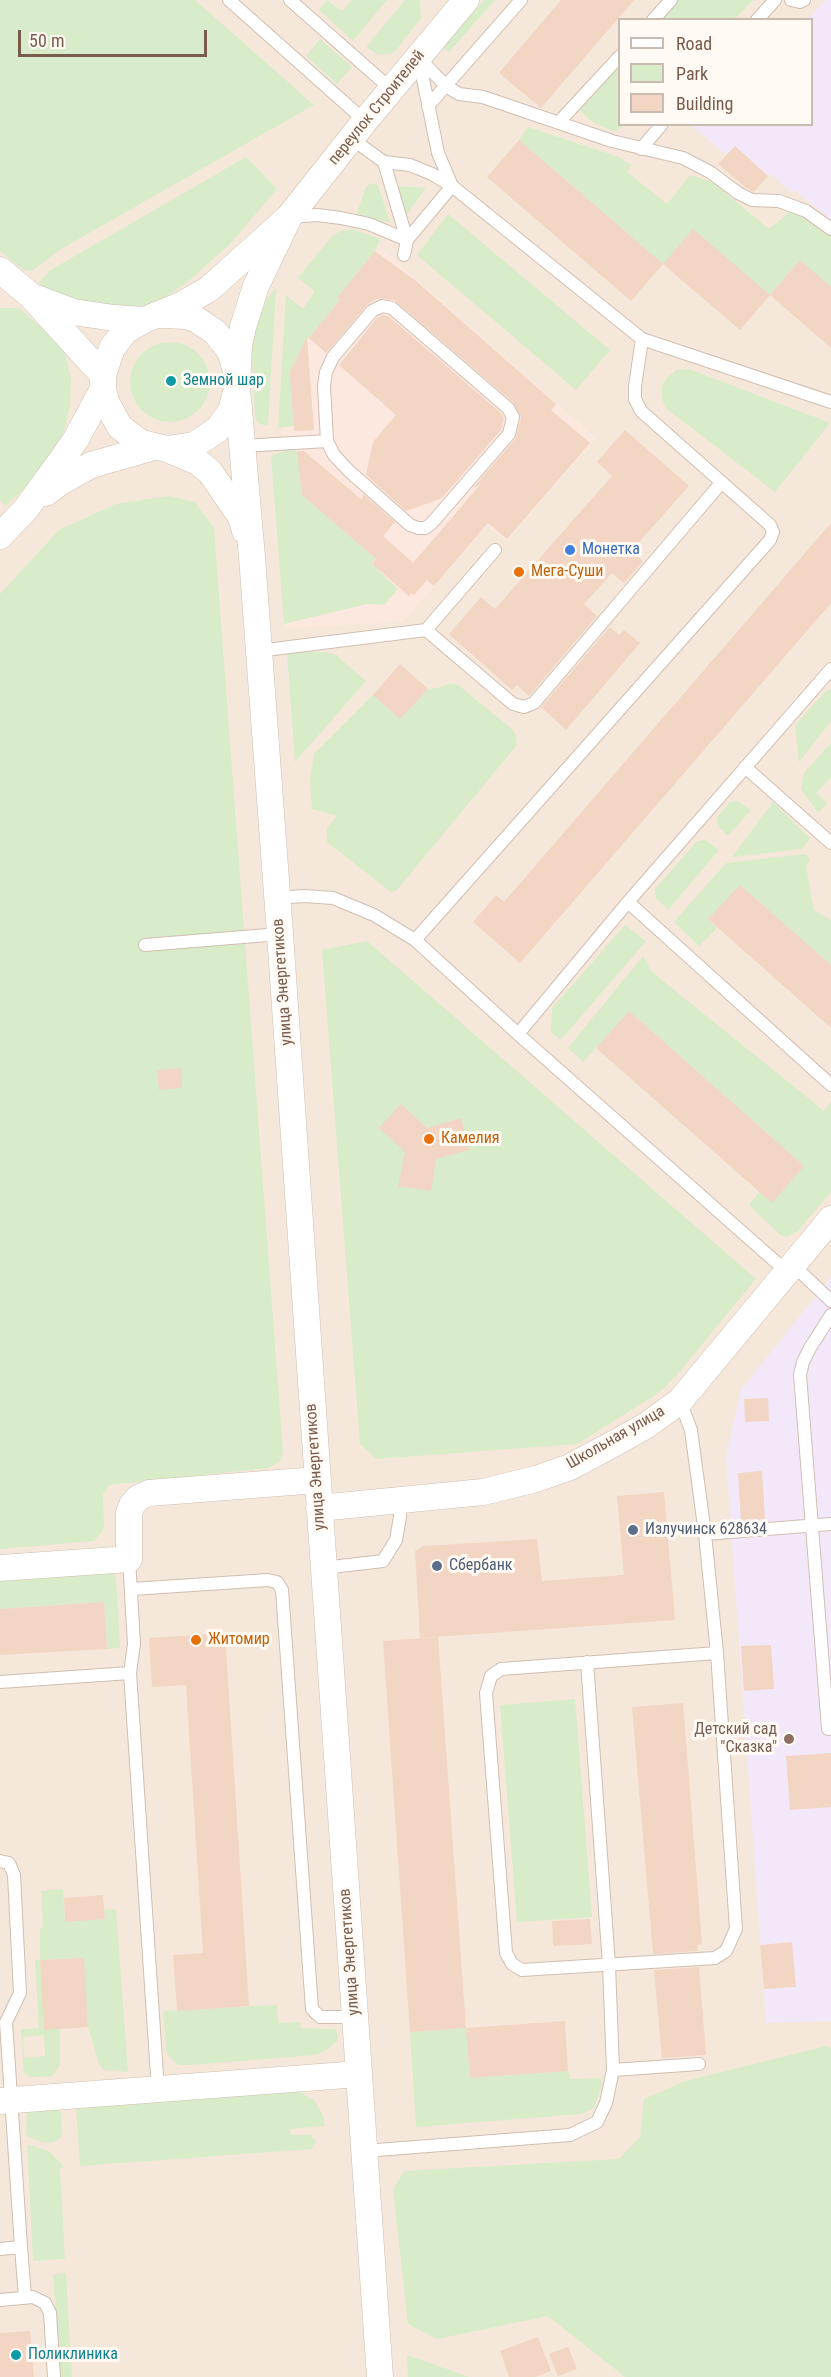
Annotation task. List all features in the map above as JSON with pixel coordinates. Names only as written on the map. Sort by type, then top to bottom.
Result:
[{"type":"street","name":"переулок Строителей","points":[[289,217],[418,57],[457,3]]},
{"type":"street","points":[[25,510],[76,439],[103,382],[106,361],[125,331],[181,305],[209,288],[289,217]]},
{"type":"street","points":[[0,536],[25,510],[58,483],[91,465],[161,448],[194,445],[217,430],[231,411],[237,381],[239,345],[250,306],[264,269],[289,217]]},
{"type":"street","points":[[0,270],[30,296],[103,382],[111,415],[120,427],[130,436],[198,462],[210,472],[221,485],[241,518],[252,557]]},
{"type":"street","points":[[30,296],[73,312],[114,318],[149,318],[176,314],[197,320],[219,336],[230,351],[237,381],[252,557]]},
{"type":"street","name":"улица Энергетиков","points":[[252,557],[380,2377]]},
{"type":"street","name":"Школьная улица","points":[[319,1508],[483,1492],[536,1479],[570,1467],[647,1425],[680,1401],[831,1219]]},
{"type":"street","points":[[0,1568],[129,1559],[129,1513],[138,1498],[148,1493],[317,1480]]},
{"type":"street","points":[[5,2101],[359,2074]]},
{"type":"lane","points":[[229,0],[359,130],[384,162],[407,240],[404,255]]},
{"type":"lane","points":[[290,0],[391,89]]},
{"type":"lane","points":[[428,106],[521,0]]},
{"type":"lane","points":[[655,18],[671,0]]},
{"type":"lane","points":[[759,18],[775,0]]},
{"type":"lane","points":[[790,0],[800,2],[804,0]]},
{"type":"lane","points":[[418,57],[446,86],[459,94],[483,97],[612,141],[683,158],[710,172],[738,194],[752,200],[779,201],[806,211],[831,229]]},
{"type":"lane","points":[[418,57],[442,164],[452,186]]},
{"type":"lane","points":[[559,122],[618,58]]},
{"type":"lane","points":[[641,149],[661,126]]},
{"type":"lane","points":[[384,162],[410,165],[452,186],[642,339],[831,402]]},
{"type":"lane","points":[[407,240],[452,186]]},
{"type":"lane","points":[[289,217],[317,215],[341,218],[369,224],[407,240]]},
{"type":"lane","points":[[382,306],[392,308],[508,408],[513,417],[509,434],[431,524],[425,528],[410,525],[349,471],[334,455],[327,441],[324,386],[326,372],[333,357],[372,311],[382,306]]},
{"type":"lane","points":[[414,940],[770,540],[773,532],[770,525],[641,411],[635,399],[635,386],[642,339]]},
{"type":"lane","points":[[243,446],[327,441]]},
{"type":"lane","points":[[426,630],[513,704],[524,707],[534,703],[721,483]]},
{"type":"lane","points":[[258,651],[426,630],[495,550]]},
{"type":"lane","points":[[518,1034],[628,902],[831,669]]},
{"type":"lane","points":[[746,767],[831,843]]},
{"type":"lane","points":[[277,898],[304,896],[333,898],[374,915],[414,940],[518,1034],[789,1268],[831,1301]]},
{"type":"lane","points":[[628,902],[831,1085]]},
{"type":"lane","points":[[145,945],[280,934]]},
{"type":"lane","points":[[828,1729],[800,1374],[810,1348],[831,1315]]},
{"type":"lane","points":[[680,1401],[691,1430],[705,1534],[717,1653],[736,1929],[726,1950],[715,1958],[522,1970],[512,1964],[506,1953],[486,1688],[490,1676],[501,1668],[717,1653]]},
{"type":"lane","points":[[323,1568],[383,1561],[396,1540],[400,1517],[399,1501]]},
{"type":"lane","points":[[705,1534],[831,1524]]},
{"type":"lane","points":[[129,1559],[134,1644],[130,1673],[158,2090]]},
{"type":"lane","points":[[132,1589],[268,1580],[276,1582],[282,1590],[312,2009],[320,2017],[355,2017]]},
{"type":"lane","points":[[364,2151],[570,2135],[597,2122],[606,2103],[614,2070],[609,1965],[587,1662]]},
{"type":"lane","points":[[0,1682],[130,1673]]},
{"type":"lane","points":[[0,1861],[9,1863],[14,1875],[20,1993],[3,2023],[5,2101],[25,2297]]},
{"type":"lane","points":[[614,2070],[699,2064]]},
{"type":"lane","points":[[0,2249],[21,2247]]},
{"type":"lane","points":[[0,2300],[33,2297],[45,2303],[50,2313],[54,2377]]},
{"type":"shaded area","points":[[0,0],[831,0],[831,2377],[0,2377]]},
{"type":"shaded area","points":[[825,0],[831,0],[831,220],[795,190],[792,193],[772,174],[768,176],[735,146],[726,155],[692,126],[813,126],[813,18],[809,18]]},
{"type":"shaded area","points":[[377,245],[596,438],[507,541],[488,525],[403,622],[285,628],[279,465],[288,357]]},
{"type":"shaded area","name":"Детский сад \"Сказка\"","points":[[831,1277],[831,2021],[766,2023],[726,1457],[741,1390]]},
{"type":"green space","points":[[0,0],[195,0],[314,105],[61,249],[32,271],[23,270],[0,251]]},
{"type":"green space","points":[[327,0],[342,11],[352,0],[387,0],[353,41],[319,10]]},
{"type":"green space","points":[[405,0],[420,0],[421,18],[395,51],[389,54],[377,54],[366,47]]},
{"type":"green space","points":[[484,0],[495,0],[449,52],[443,48]]},
{"type":"green space","points":[[676,0],[753,0],[736,18],[661,18]]},
{"type":"green space","points":[[320,39],[352,67],[337,84],[306,56]]},
{"type":"green space","points":[[618,66],[618,126],[623,126],[614,132],[590,120],[580,110]]},
{"type":"green space","points":[[528,127],[619,157],[631,165],[627,172],[667,204],[690,175],[712,182],[769,229],[793,209],[831,232],[831,287],[800,260],[770,295],[663,264],[519,140]]},
{"type":"green space","points":[[246,157],[277,189],[229,245],[185,284],[156,303],[127,312],[62,299],[39,283],[49,271]]},
{"type":"green space","points":[[371,183],[378,185],[390,223],[356,216],[366,187]]},
{"type":"green space","points":[[396,186],[426,188],[405,217]]},
{"type":"green space","points":[[448,214],[610,350],[576,390],[417,255]]},
{"type":"green space","points":[[352,229],[380,239],[375,251],[337,298],[340,300],[303,345],[290,372],[294,426],[278,428],[286,295],[303,309],[315,291],[298,278],[332,236]]},
{"type":"green space","points":[[276,288],[268,425],[263,425],[257,422],[255,415],[251,336],[262,304]]},
{"type":"green space","points":[[0,308],[19,308],[53,338],[65,354],[71,378],[70,405],[64,431],[55,450],[29,484],[5,506],[0,500]]},
{"type":"green space","points":[[170,342],[185,345],[198,354],[207,367],[210,382],[207,397],[198,410],[185,419],[170,422],[155,419],[142,410],[133,397],[130,382],[133,367],[142,354],[155,345]]},
{"type":"green space","points":[[689,369],[830,423],[775,492],[667,409],[662,400],[662,387],[667,377],[677,370]]},
{"type":"green space","points":[[294,447],[298,454],[302,495],[375,558],[372,564],[398,589],[384,605],[367,604],[284,624],[271,456]]},
{"type":"green space","points":[[169,496],[195,502],[214,528],[283,1452],[279,1462],[268,1468],[109,1485],[103,1494],[104,1526],[94,1541],[0,1549],[0,594],[59,530],[116,504]]},
{"type":"green space","points":[[287,652],[325,652],[336,655],[366,681],[295,762]]},
{"type":"green space","points":[[451,683],[458,685],[512,729],[517,745],[396,891],[391,892],[327,842],[327,828],[337,816],[312,809],[310,780],[314,754],[373,695],[400,719],[428,689]]},
{"type":"green space","points":[[831,689],[831,721],[799,762],[795,725],[826,691]]},
{"type":"green space","points":[[831,743],[831,777],[816,793],[827,803],[818,813],[801,789],[804,773]]},
{"type":"green space","points":[[737,801],[751,810],[728,836],[718,826],[717,817],[730,802]]},
{"type":"green space","points":[[773,802],[810,838],[802,849],[732,857]]},
{"type":"green space","points":[[705,840],[719,850],[668,910],[656,898],[655,889],[697,841]]},
{"type":"green space","points":[[805,854],[810,859],[806,866],[814,910],[831,920],[831,965],[740,885],[708,919],[717,928],[699,946],[674,922],[726,863]]},
{"type":"green space","points":[[625,925],[646,941],[561,1040],[551,1033],[552,1008]]},
{"type":"green space","points":[[367,941],[756,1279],[676,1376],[660,1392],[577,1444],[376,1459],[360,1444],[322,950]]},
{"type":"green space","points":[[643,956],[652,972],[824,1111],[831,1102],[831,1192],[797,1232],[787,1237],[780,1235],[749,1205],[759,1192],[772,1202],[804,1166],[629,1011],[583,1062],[568,1048]]},
{"type":"green space","points":[[108,1568],[116,1577],[120,1648],[107,1649],[104,1602],[0,1609],[0,1574]]},
{"type":"green space","points":[[575,1699],[592,1917],[517,1922],[500,1705]]},
{"type":"green space","points":[[63,1889],[65,1921],[105,1918],[104,1910],[116,1909],[128,2072],[104,2070],[99,2064],[88,2027],[83,1958],[40,1960],[40,1930],[43,1925],[41,1891]]},
{"type":"green space","points":[[35,1960],[40,1960],[44,2029],[60,2029],[60,2064],[53,2076],[30,2077],[24,2073],[21,2029],[39,2028]],"holes":[[[44,2035],[45,2056],[24,2058],[23,2037]]]},
{"type":"green space","points":[[277,2005],[278,2023],[300,2022],[301,2028],[335,2029],[338,2035],[337,2041],[327,2050],[316,2055],[190,2065],[179,2065],[166,2051],[163,2011]]},
{"type":"green space","points":[[466,2028],[470,2078],[568,2071],[570,2079],[601,2078],[602,2085],[594,2108],[581,2114],[416,2127],[410,2032]]},
{"type":"green space","points":[[826,2046],[831,2048],[831,2377],[625,2377],[548,2316],[437,2339],[408,2324],[393,2190],[404,2171],[619,2159],[640,2137],[644,2099],[685,2081]]},
{"type":"green space","points":[[286,2088],[302,2093],[315,2101],[323,2116],[325,2126],[290,2129],[291,2135],[310,2135],[316,2141],[312,2149],[80,2166],[76,2107]]},
{"type":"green space","points":[[56,2107],[61,2112],[62,2137],[52,2143],[37,2141],[26,2135],[27,2110]]},
{"type":"green space","points":[[27,2144],[49,2151],[64,2167],[60,2168],[65,2259],[33,2261]]},
{"type":"green space","points":[[66,2273],[72,2377],[61,2377],[53,2275]]},
{"type":"green space","points":[[407,2356],[410,2356],[469,2377],[408,2377]]},
{"type":"building","points":[[561,0],[634,0],[541,108],[499,73]]},
{"type":"building","points":[[519,140],[663,264],[631,301],[487,177]]},
{"type":"building","points":[[735,146],[768,176],[754,192],[718,164]]},
{"type":"building","points":[[693,229],[770,295],[740,330],[663,264]]},
{"type":"building","points":[[375,251],[416,281],[556,404],[551,410],[590,443],[507,539],[488,523],[434,586],[427,580],[414,595],[411,593],[409,596],[372,564],[376,559],[302,495],[297,451],[304,451],[362,500],[363,494],[395,522],[383,536],[413,563],[480,485],[473,488],[515,439],[521,418],[513,402],[394,300],[379,298],[368,304],[326,353],[309,338],[340,300],[337,298]]},
{"type":"building","points":[[800,260],[831,287],[831,348],[770,295]]},
{"type":"building","points":[[383,315],[388,316],[504,418],[501,430],[442,498],[406,511],[366,475],[373,442],[396,415],[339,365],[377,318]]},
{"type":"building","points":[[307,337],[314,430],[294,431],[290,372]]},
{"type":"building","points":[[625,430],[689,486],[631,551],[643,561],[624,583],[612,573],[584,604],[597,616],[529,696],[517,685],[512,690],[449,634],[481,597],[495,609],[612,476],[597,462]]},
{"type":"building","points":[[831,523],[831,603],[520,963],[473,922],[496,895],[504,902]]},
{"type":"building","points":[[610,627],[619,635],[624,630],[640,643],[566,730],[541,707]]},
{"type":"building","points":[[400,664],[428,689],[400,719],[373,695]]},
{"type":"building","points":[[740,885],[831,965],[831,1028],[708,919]]},
{"type":"building","points":[[629,1011],[804,1166],[772,1203],[596,1048]]},
{"type":"building","points":[[181,1068],[182,1088],[159,1090],[157,1070]]},
{"type":"building","name":"Камелия","points":[[401,1104],[427,1128],[461,1118],[469,1150],[436,1159],[431,1191],[398,1186],[405,1152],[379,1128]]},
{"type":"building","points":[[768,1398],[769,1421],[745,1422],[744,1399]]},
{"type":"building","points":[[762,1471],[765,1519],[741,1521],[738,1473]]},
{"type":"building","points":[[664,1492],[675,1620],[420,1638],[415,1551],[424,1546],[537,1539],[542,1581],[624,1575],[617,1496]]},
{"type":"building","points":[[104,1602],[107,1649],[0,1655],[0,1609]]},
{"type":"building","points":[[225,1633],[249,2006],[177,2011],[173,1955],[203,1953],[186,1685],[152,1687],[149,1638]]},
{"type":"building","points":[[438,1637],[466,2028],[410,2032],[383,1641]]},
{"type":"building","points":[[771,1645],[774,1689],[744,1691],[741,1646]]},
{"type":"building","points":[[683,1703],[702,1944],[697,1945],[698,1951],[653,1954],[632,1707]]},
{"type":"building","points":[[831,1753],[831,1807],[790,1810],[786,1756]]},
{"type":"building","points":[[103,1895],[105,1919],[65,1922],[64,1898]]},
{"type":"building","points":[[590,1919],[592,1944],[553,1946],[552,1921]]},
{"type":"building","points":[[792,1942],[796,1987],[764,1989],[760,1945]]},
{"type":"building","points":[[84,1958],[88,2027],[44,2030],[40,1960]]},
{"type":"building","points":[[699,1967],[706,2055],[662,2058],[654,1970]]},
{"type":"building","points":[[565,2021],[568,2071],[470,2078],[466,2028]]},
{"type":"building","name":"Поликлиника","points":[[30,2331],[34,2377],[0,2377],[0,2333]]},
{"type":"building","points":[[538,2337],[551,2371],[535,2377],[509,2377],[500,2351]]},
{"type":"building","points":[[568,2347],[577,2369],[558,2376],[549,2354]]},
{"type":"place","name":"Земной шар","points":[[171,381]]},
{"type":"place","name":"Монетка","points":[[570,550]]},
{"type":"place","name":"Мега-Суши","points":[[519,572]]},
{"type":"place","name":"Камелия","points":[[429,1139]]},
{"type":"place","name":"Излучинск 628634","points":[[633,1530]]},
{"type":"place","name":"Сбербанк","points":[[437,1566]]},
{"type":"place","name":"Житомир","points":[[196,1640]]},
{"type":"place","name":"Детский сад \"Сказка\"","points":[[789,1739]]},
{"type":"place","name":"Поликлиника","points":[[16,2355]]}]
